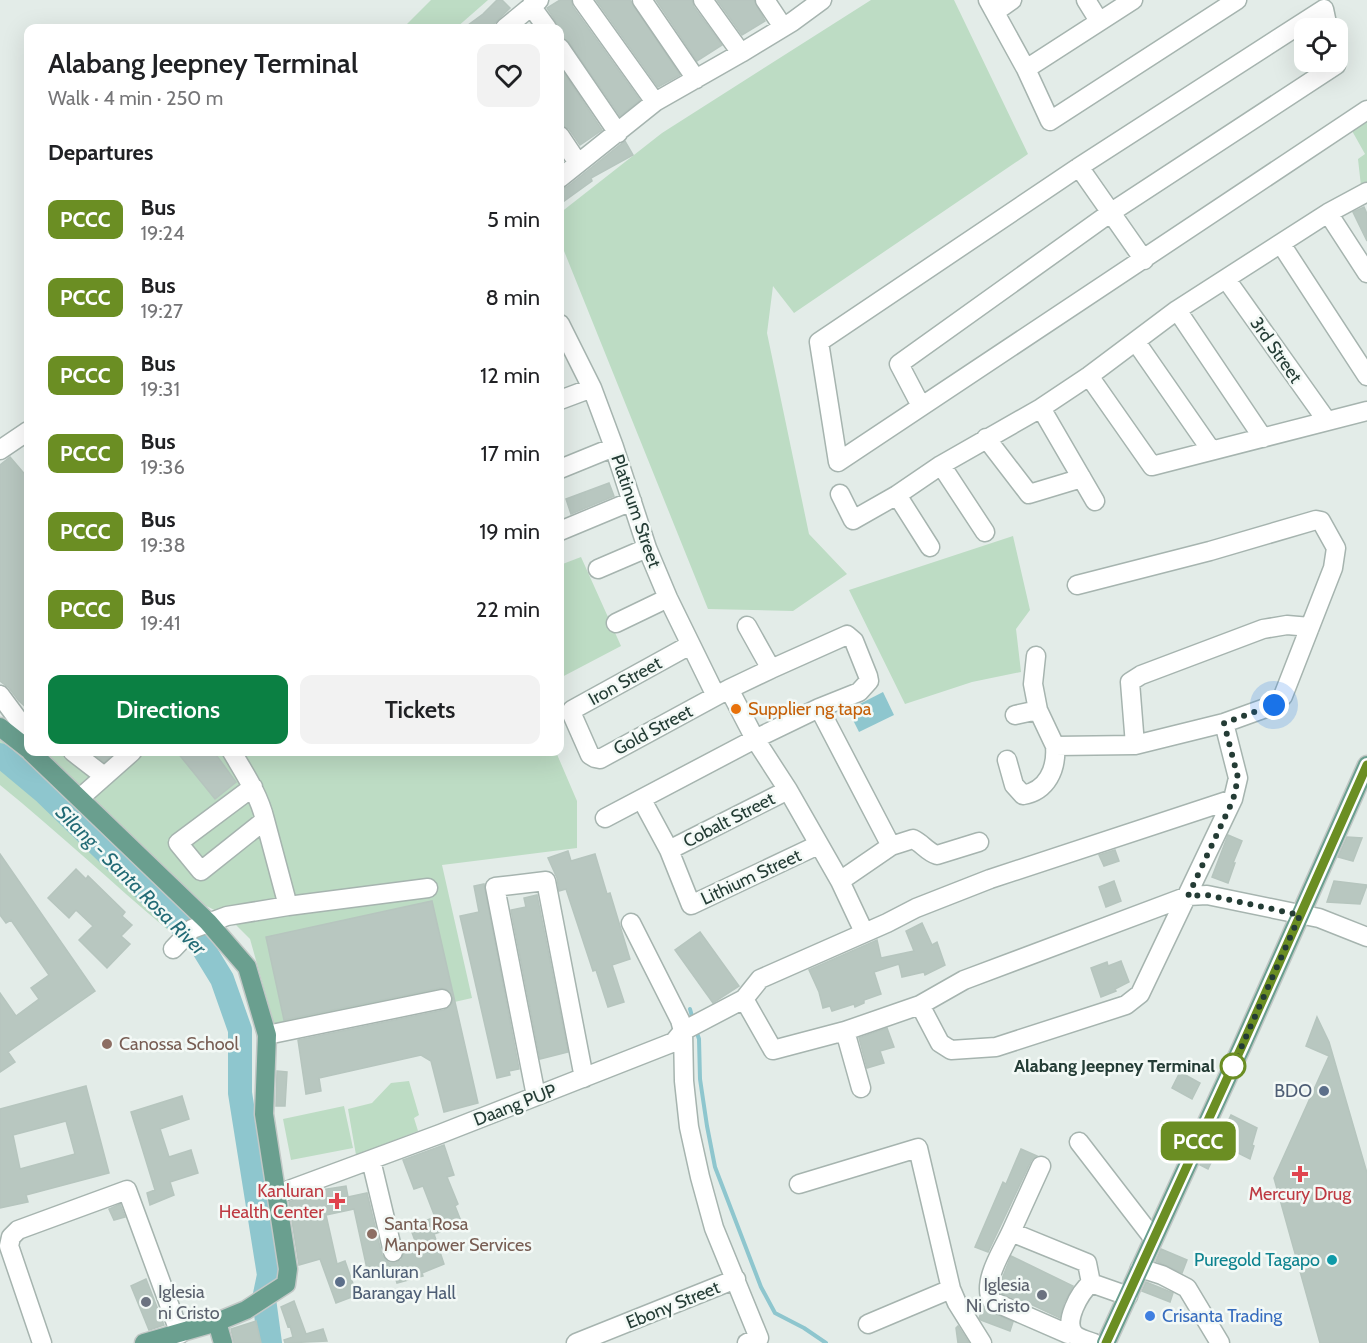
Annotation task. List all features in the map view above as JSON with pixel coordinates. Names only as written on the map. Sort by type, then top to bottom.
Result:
[{"type":"main road","points":[[0,727],[24,745]]},
{"type":"main road","points":[[36,756],[80,798],[200,926],[247,967],[267,1035],[264,1114],[288,1269],[286,1284],[246,1310],[180,1334],[144,1343]]},
{"type":"main road","points":[[1106,1343],[1367,765]]},
{"type":"main road","points":[[217,1322],[223,1343]]},
{"type":"street","points":[[582,0],[655,102]]},
{"type":"street","points":[[642,0],[696,79]]},
{"type":"street","points":[[703,0],[741,53]]},
{"type":"street","points":[[765,0],[783,27]]},
{"type":"street","points":[[564,175],[618,134],[655,102],[741,53],[822,0]]},
{"type":"street","points":[[1012,0],[992,6],[1026,69],[1050,121],[1237,0]]},
{"type":"street","points":[[1086,0],[1100,21]]},
{"type":"street","points":[[1026,69],[1133,0]]},
{"type":"street","points":[[510,24],[535,3],[545,24]]},
{"type":"street","points":[[1310,18],[1324,9],[1326,18]]},
{"type":"street","points":[[1294,28],[1079,167],[819,342],[838,462],[1367,110]]},
{"type":"street","points":[[564,54],[618,134]]},
{"type":"street","points":[[921,406],[899,364],[1110,213],[1325,72]]},
{"type":"street","points":[[564,142],[578,163]]},
{"type":"street","points":[[1079,167],[1144,260]]},
{"type":"street","points":[[840,494],[853,520],[897,495],[941,465],[1041,408],[1089,376],[1177,310],[1328,213],[1367,192]]},
{"type":"street","points":[[1328,213],[1364,263]]},
{"type":"street","points":[[1281,244],[1367,376]]},
{"type":"street","name":"3rd Street","points":[[1226,279],[1327,421]]},
{"type":"street","points":[[1177,310],[1263,438]]},
{"type":"street","name":"Platinum Street","points":[[564,337],[592,388],[647,548],[690,645],[788,790],[840,881],[864,932]]},
{"type":"street","points":[[1136,342],[1211,450]]},
{"type":"street","points":[[1089,376],[1152,466],[1367,411]]},
{"type":"street","points":[[564,398],[592,388]]},
{"type":"street","points":[[1041,408],[1095,501]]},
{"type":"street","points":[[0,450],[24,434]]},
{"type":"street","points":[[986,438],[1029,494],[1082,478]]},
{"type":"street","points":[[564,467],[614,447]]},
{"type":"street","points":[[941,465],[985,532]]},
{"type":"street","points":[[897,495],[930,547]]},
{"type":"street","points":[[564,529],[632,501]]},
{"type":"street","points":[[1055,746],[1135,746],[1224,723],[1274,705],[1283,696],[1333,568],[1337,551],[1321,521],[1316,520],[1210,551],[1077,585]]},
{"type":"street","points":[[598,569],[647,548]]},
{"type":"street","points":[[616,622],[668,598]]},
{"type":"street","points":[[1135,746],[1131,682],[1141,675],[1263,629],[1287,625],[1310,627]]},
{"type":"street","points":[[747,626],[771,669]]},
{"type":"street","points":[[605,818],[755,739],[819,708],[859,692],[869,681],[851,637],[847,635],[723,692]]},
{"type":"street","name":"Iron Street","points":[[590,755],[572,710],[690,645]]},
{"type":"street","points":[[1007,759],[1014,785],[1023,795],[1041,788],[1052,774],[1056,758],[1055,746],[1038,710],[1033,684],[1036,656]]},
{"type":"street","name":"Gold Street","points":[[590,755],[600,759],[723,692]]},
{"type":"street","points":[[0,695],[24,724]]},
{"type":"street","points":[[819,708],[891,846]]},
{"type":"street","points":[[1015,715],[1038,710]]},
{"type":"street","points":[[920,1005],[940,1043],[951,1050],[996,1047],[1126,1005],[1140,994],[1233,800],[1238,778],[1224,723]]},
{"type":"street","points":[[78,756],[104,776]]},
{"type":"street","points":[[80,798],[127,756]]},
{"type":"street","points":[[234,756],[261,803],[288,906]]},
{"type":"street","points":[[253,787],[178,843],[201,871],[265,820]]},
{"type":"street","name":"Cobalt Street","points":[[669,850],[788,790]]},
{"type":"street","name":"Lithium Street","points":[[642,800],[669,850],[692,905],[818,845]]},
{"type":"street","name":"Daang PUP","points":[[278,1194],[674,1042],[685,1030],[744,999],[760,979],[916,908],[990,879],[1233,800]]},
{"type":"street","points":[[840,881],[891,846],[913,839],[930,853],[937,855],[979,842]]},
{"type":"street","points":[[536,1096],[495,887],[546,881],[584,1078]]},
{"type":"street","points":[[174,949],[200,926],[227,916],[428,888]]},
{"type":"street","points":[[744,999],[773,1050],[845,1031],[920,1005],[964,980],[1188,896],[1207,895],[1319,918],[1367,937]]},
{"type":"street","points":[[631,923],[685,1030],[684,1081],[689,1127],[714,1228],[736,1280],[753,1340]]},
{"type":"street","points":[[267,1035],[442,999]]},
{"type":"street","points":[[845,1031],[861,1088]]},
{"type":"street","points":[[1078,1142],[1153,1238]]},
{"type":"street","points":[[799,1184],[918,1148],[951,1288],[957,1303],[982,1343]]},
{"type":"street","points":[[371,1160],[393,1252]]},
{"type":"street","points":[[1041,1166],[989,1280],[988,1294],[992,1301],[1068,1334],[1071,1329]]},
{"type":"street","points":[[42,1343],[9,1246],[11,1237],[18,1230],[127,1190],[180,1334]]},
{"type":"street","points":[[1011,1232],[1087,1263],[1091,1283]]},
{"type":"street","points":[[1140,1268],[1162,1275],[1187,1288],[1220,1343]]},
{"type":"street","name":"Ebony Street","points":[[576,1343],[736,1280]]},
{"type":"street","points":[[1091,1283],[1128,1296]]},
{"type":"street","points":[[1091,1283],[1083,1289],[1070,1319],[1071,1329],[1076,1336],[1094,1343]]},
{"type":"street","points":[[868,1324],[951,1288]]},
{"type":"green space","points":[[431,0],[488,0],[461,24],[407,24]]},
{"type":"green space","points":[[871,0],[954,0],[1028,154],[794,313],[773,286],[767,333],[809,534],[847,574],[793,611],[708,609],[564,251],[564,210],[662,133]]},
{"type":"green space","points":[[1367,121],[1367,184],[1361,186],[1358,159],[1365,154],[1351,129]]},
{"type":"green space","points":[[1013,536],[1030,610],[1016,629],[1021,672],[972,682],[905,704],[849,590]]},
{"type":"green space","points":[[581,557],[621,646],[564,676],[564,563]]},
{"type":"green space","points":[[0,736],[40,768],[183,905],[180,914],[168,930],[43,821],[0,785]]},
{"type":"green space","points":[[46,756],[558,756],[577,801],[577,848],[442,865],[472,998],[279,1042],[250,939],[227,916],[200,903]]},
{"type":"green space","points":[[409,1081],[419,1115],[414,1118],[418,1131],[356,1155],[348,1109],[372,1103],[391,1083]]},
{"type":"green space","points":[[344,1106],[353,1148],[291,1160],[283,1119]]},
{"type":"water","points":[[883,692],[894,715],[859,732],[848,710]]},
{"type":"building","points":[[497,0],[502,0],[510,8],[494,24],[469,24]]},
{"type":"building","points":[[560,0],[571,0],[573,7],[640,100],[620,116],[569,42],[564,39],[564,24],[557,24],[547,8]]},
{"type":"building","points":[[596,0],[630,0],[680,75],[658,87]]},
{"type":"building","points":[[656,0],[692,0],[694,7],[722,45],[697,61]]},
{"type":"building","points":[[717,0],[754,0],[765,21],[742,35]]},
{"type":"building","points":[[564,73],[602,130],[580,145],[569,129],[564,127]]},
{"type":"building","points":[[625,141],[633,155],[591,178],[592,181],[564,201],[564,188]]},
{"type":"building","points":[[1364,207],[1367,214],[1367,241],[1353,212]]},
{"type":"building","points":[[10,457],[24,473],[24,705],[0,681],[0,465]]},
{"type":"building","points":[[609,483],[614,496],[571,514],[566,499]]},
{"type":"building","points":[[96,756],[111,756],[104,762]]},
{"type":"building","points":[[180,756],[217,756],[236,782],[215,799]]},
{"type":"building","points":[[1228,835],[1242,841],[1228,883],[1212,877]]},
{"type":"building","points":[[1347,837],[1362,838],[1353,861],[1338,857]]},
{"type":"building","points":[[1115,850],[1119,861],[1104,866],[1099,855]]},
{"type":"building","points":[[568,851],[571,861],[595,854],[607,894],[610,893],[630,959],[612,965],[624,1002],[608,1007],[596,970],[593,971],[566,889],[559,891],[557,878],[548,858]]},
{"type":"building","points":[[0,854],[95,991],[8,1052],[15,1062],[0,1072],[0,993],[16,1016],[39,999],[31,988],[49,975],[11,920],[6,923],[0,915]]},
{"type":"building","points":[[76,869],[86,879],[88,876],[125,912],[122,916],[132,925],[121,936],[130,944],[107,968],[79,940],[93,926],[76,910],[69,918],[48,898]]},
{"type":"building","points":[[1114,881],[1121,901],[1106,907],[1099,887]]},
{"type":"building","points":[[1334,881],[1367,885],[1360,904],[1327,902]]},
{"type":"building","points":[[484,884],[519,1069],[509,1071],[510,1075],[497,1078],[460,916],[479,912],[474,886]]},
{"type":"building","points":[[537,895],[568,1052],[540,1059],[511,910],[526,907],[524,898]]},
{"type":"building","points":[[432,901],[478,1103],[444,1112],[431,1061],[421,1055],[319,1078],[321,1091],[306,1094],[298,1040],[444,1010],[452,1003],[453,996],[446,989],[440,988],[284,1020],[266,937]]},
{"type":"building","points":[[922,923],[932,945],[937,942],[945,965],[925,975],[924,972],[902,977],[899,964],[874,972],[881,994],[864,1000],[864,1003],[855,1007],[854,1004],[832,1011],[830,1006],[823,1008],[809,970],[877,940],[881,958],[914,951],[906,931]]},
{"type":"building","points":[[700,932],[739,986],[713,1003],[675,950]]},
{"type":"building","points":[[1121,961],[1129,982],[1101,997],[1091,968],[1107,962],[1108,966]]},
{"type":"building","name":"Puregold Tagapo","points":[[1317,1017],[1329,1042],[1367,1173],[1367,1343],[1320,1343],[1274,1178],[1329,1056],[1306,1046]]},
{"type":"building","points":[[887,1028],[894,1047],[880,1051],[884,1063],[867,1068],[859,1038]]},
{"type":"building","points":[[277,1071],[287,1072],[285,1106],[276,1106]]},
{"type":"building","points":[[1180,1072],[1200,1083],[1192,1099],[1172,1088]]},
{"type":"building","points":[[86,1086],[109,1173],[26,1195],[28,1202],[0,1208],[0,1109]],"holes":[[[66,1121],[75,1154],[20,1169],[13,1135]]]},
{"type":"building","points":[[182,1096],[189,1119],[160,1129],[169,1157],[191,1150],[198,1173],[170,1182],[174,1195],[150,1205],[147,1193],[155,1190],[131,1112]]},
{"type":"building","points":[[1231,1115],[1257,1128],[1250,1159],[1224,1146],[1224,1148],[1219,1146],[1208,1169],[1200,1165],[1215,1132],[1221,1135]]},
{"type":"building","points":[[444,1145],[454,1175],[447,1177],[458,1204],[455,1206],[461,1221],[434,1234],[444,1264],[422,1273],[423,1276],[397,1283],[394,1273],[369,1278],[354,1209],[326,1215],[337,1264],[345,1261],[357,1295],[336,1303],[320,1259],[299,1265],[289,1202],[321,1190],[346,1186],[348,1197],[367,1193],[382,1255],[389,1263],[396,1263],[401,1260],[404,1253],[418,1249],[410,1227],[435,1217],[423,1186],[414,1189],[403,1160]]},
{"type":"building","points":[[1021,1149],[1037,1156],[1031,1161],[988,1252],[975,1247],[1003,1182],[1006,1184]]},
{"type":"building","points":[[120,1204],[125,1217],[114,1220],[109,1209]]},
{"type":"building","points":[[1161,1249],[1187,1260],[1182,1273],[1156,1261]]},
{"type":"building","name":"Iglesia Ni Cristo","points":[[1011,1256],[1073,1286],[1064,1303],[1060,1318],[1001,1293],[1002,1279]]},
{"type":"building","name":"Iglesia ni Cristo","points":[[146,1279],[164,1325],[149,1330],[131,1286]]},
{"type":"building","points":[[1146,1282],[1173,1293],[1170,1302],[1142,1291]]},
{"type":"building","points":[[294,1301],[306,1334],[323,1329],[327,1341],[285,1343],[284,1340],[293,1337],[281,1307]]},
{"type":"building","points":[[983,1308],[1013,1322],[1010,1331],[981,1320],[979,1318]]},
{"type":"building","points":[[256,1321],[261,1343],[234,1343],[231,1329]]},
{"type":"building","points":[[958,1326],[969,1343],[958,1343],[956,1328]]},
{"type":"waterway","name":"Silang - Santa Rosa River","points":[[0,755],[43,791],[169,913],[203,948],[222,979],[240,1030],[240,1093],[269,1275],[264,1299],[270,1343]]},
{"type":"waterway","points":[[690,1009],[693,1020]]},
{"type":"waterway","points":[[696,1030],[699,1039],[700,1079],[715,1167],[761,1287],[775,1313],[826,1343]]},
{"type":"bus line","name":"PCCC","points":[[1106,1343],[1367,765]]},
{"type":"place","name":"Supplier ng tapa","points":[[736,709]]},
{"type":"place","name":"Canossa School","points":[[107,1044]]},
{"type":"place","name":"Alabang Jeepney Terminal","points":[[1233,1066]]},
{"type":"place","name":"BDO","points":[[1324,1091]]},
{"type":"place","name":"Mercury Drug","points":[[1300,1174]]},
{"type":"place","name":"Kanluran Health Center","points":[[337,1201]]},
{"type":"place","name":"Santa Rosa Manpower Services","points":[[372,1234]]},
{"type":"place","name":"Puregold Tagapo","points":[[1332,1260]]},
{"type":"place","name":"Kanluran Barangay Hall","points":[[340,1282]]},
{"type":"place","name":"Iglesia Ni Cristo","points":[[1042,1295]]},
{"type":"place","name":"Iglesia ni Cristo","points":[[146,1302]]},
{"type":"place","name":"Crisanta Trading","points":[[1150,1316]]},
{"type":"route","points":[[1233,1066],[1300,915],[1207,895],[1188,896],[1233,800],[1238,778],[1224,723],[1274,705]]}]
